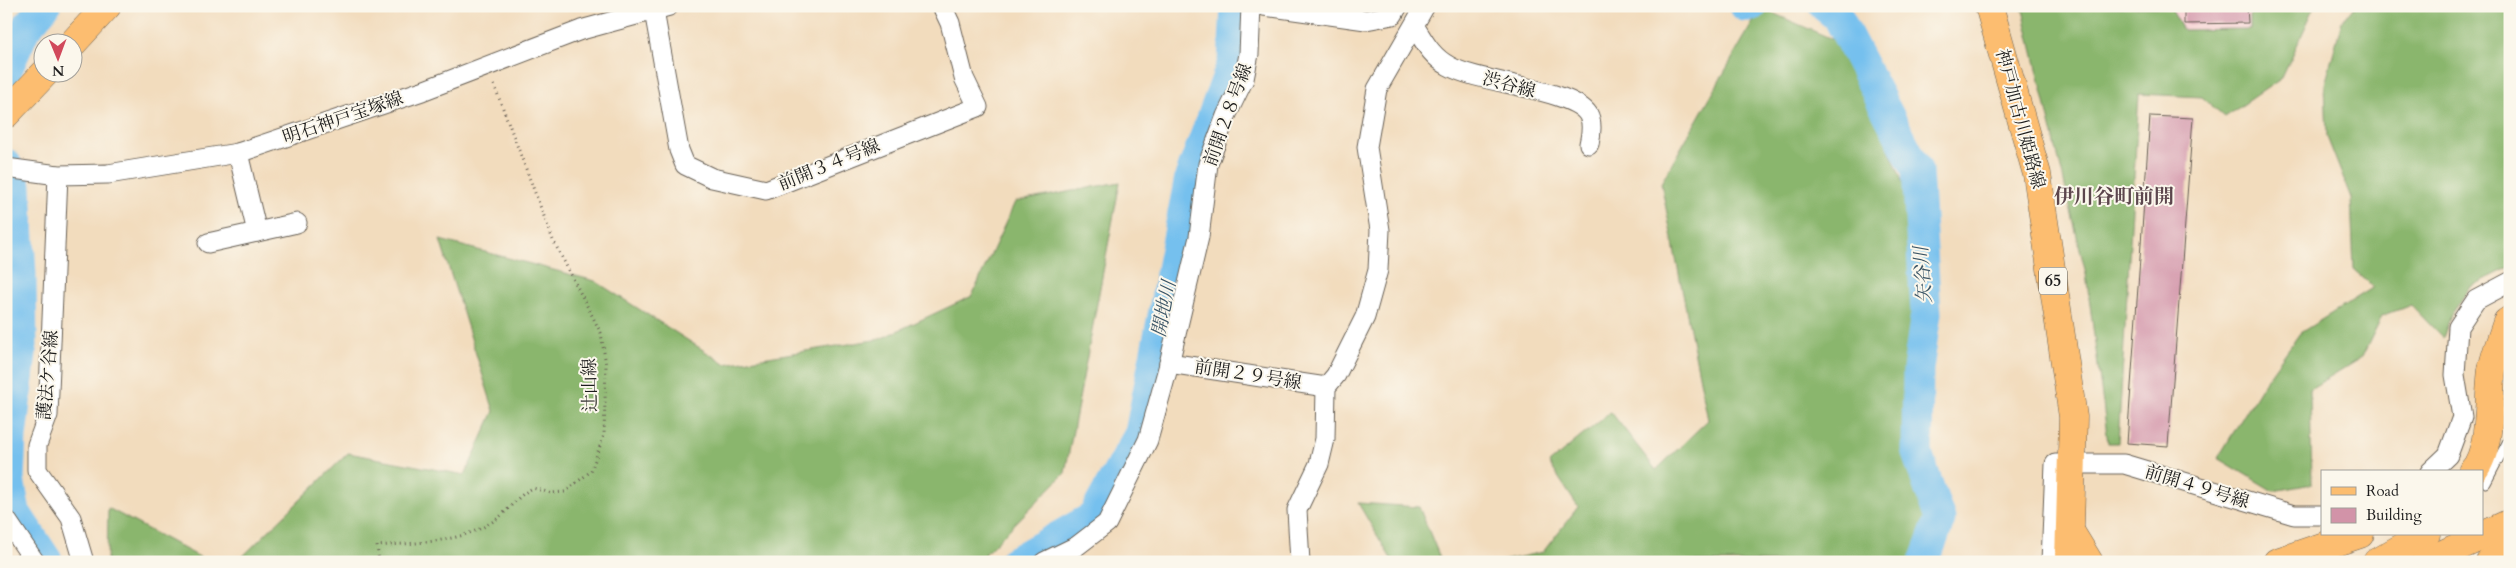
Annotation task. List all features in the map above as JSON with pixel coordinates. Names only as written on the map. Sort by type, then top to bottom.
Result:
[{"type":"main road","points":[[82,33],[107,6]]},
{"type":"main road","name":"神戸加古川姫路線","points":[[1989,6],[2037,174],[2073,417],[2069,562]]},
{"type":"main road","points":[[6,114],[36,82]]},
{"type":"main road","points":[[2479,470],[2487,430],[2492,369],[2507,322],[2510,320]]},
{"type":"main road","points":[[2484,535],[2510,523]]},
{"type":"main road","points":[[2070,531],[2089,562]]},
{"type":"main road","points":[[2277,562],[2354,536]]},
{"type":"main road","points":[[2377,562],[2422,536]]},
{"type":"main road","points":[[2426,562],[2482,536]]},
{"type":"main road","points":[[2490,562],[2510,553]]},
{"type":"street","name":"前開３４号線","points":[[661,9],[679,150],[685,165],[712,178],[766,190],[978,107],[964,78],[950,23],[942,6]]},
{"type":"street","name":"前開２８号線","points":[[1044,562],[1077,546],[1107,523],[1148,440],[1169,364],[1199,237],[1208,164],[1226,116],[1244,79],[1249,54],[1251,6]]},
{"type":"street","points":[[1264,6],[1366,20],[1393,15],[1398,6]]},
{"type":"street","points":[[1300,562],[1297,510],[1319,464],[1325,439],[1326,387],[1336,375],[1364,317],[1378,270],[1380,230],[1367,147],[1377,89],[1426,6]]},
{"type":"street","name":"明石神戸宝塚線","points":[[12,169],[58,175],[108,174],[238,152],[413,94],[581,30],[661,9]]},
{"type":"street","name":"渋谷線","points":[[1415,27],[1430,52],[1450,67],[1478,77],[1574,101],[1589,115],[1592,132],[1589,144]]},
{"type":"street","points":[[238,152],[256,232]]},
{"type":"street","name":"護法ケ谷線","points":[[58,175],[48,415],[37,445],[37,470],[71,518],[84,562]]},
{"type":"street","points":[[208,243],[297,223]]},
{"type":"street","points":[[2432,470],[2448,455],[2462,417],[2455,375],[2458,327],[2476,300],[2510,282]]},
{"type":"street","name":"前開２９号線","points":[[1169,364],[1326,387]]},
{"type":"street","points":[[2051,562],[2055,464],[2072,463]]},
{"type":"street","name":"前開４９号線","points":[[2072,463],[2124,464],[2294,515],[2321,515]]},
{"type":"street","points":[[6,519],[30,551],[35,562]]},
{"type":"lane","points":[[2484,474],[2510,437]]},
{"type":"path","name":"辻山線","points":[[378,562],[377,546],[461,537],[498,518],[529,490],[538,488],[551,493],[565,492],[591,471],[604,435],[606,364],[601,332],[553,240],[487,66]]},
{"type":"shaded area","points":[[2157,6],[2250,6],[2250,29],[2183,30],[2170,7]]},
{"type":"green space","points":[[2022,6],[2170,7],[2183,30],[2250,29],[2250,10],[2269,6],[2315,6],[2282,78],[2225,117],[2202,97],[2139,94],[2118,443],[2108,443],[2086,274]]},
{"type":"green space","points":[[2355,6],[2510,6],[2510,267],[2470,287],[2451,315],[2443,338],[2411,305],[2382,316],[2362,357],[2310,389],[2312,484],[2273,491],[2218,458],[2261,387],[2300,333],[2374,287],[2354,270],[2351,198],[2327,137],[2325,84],[2342,21]]},
{"type":"green space","points":[[1761,8],[1848,46],[1914,211],[1928,525],[1921,562],[1498,562],[1543,552],[1578,507],[1549,463],[1611,412],[1656,470],[1708,420],[1661,183]]},
{"type":"green space","points":[[1120,182],[1065,473],[977,562],[237,562],[348,453],[465,475],[494,411],[440,240],[595,281],[725,364],[880,339],[972,296],[1015,202]]},
{"type":"green space","points":[[1358,503],[1419,507],[1441,560],[1465,562],[1393,562]]},
{"type":"green space","points":[[108,508],[209,562],[107,562]]},
{"type":"building","points":[[2184,6],[2247,6],[2248,23],[2184,24]]},
{"type":"building","points":[[2150,116],[2193,118],[2168,446],[2127,443]]},
{"type":"waterway","points":[[6,72],[25,29],[45,6]]},
{"type":"waterway","name":"開地川","points":[[1014,562],[1093,517],[1140,433],[1190,177],[1233,62],[1236,6]]},
{"type":"waterway","name":"矢谷川","points":[[1745,6],[1752,6]]},
{"type":"waterway","name":"矢谷川","points":[[1824,6],[1838,17],[1917,170],[1926,313],[1918,369],[1917,453],[1940,519],[1924,562]]},
{"type":"waterway","points":[[6,164],[16,186],[21,274],[22,345],[11,437],[9,479],[15,512],[48,562]]},
{"type":"district","name":"伊川谷町前開","points":[[2114,196]]}]
